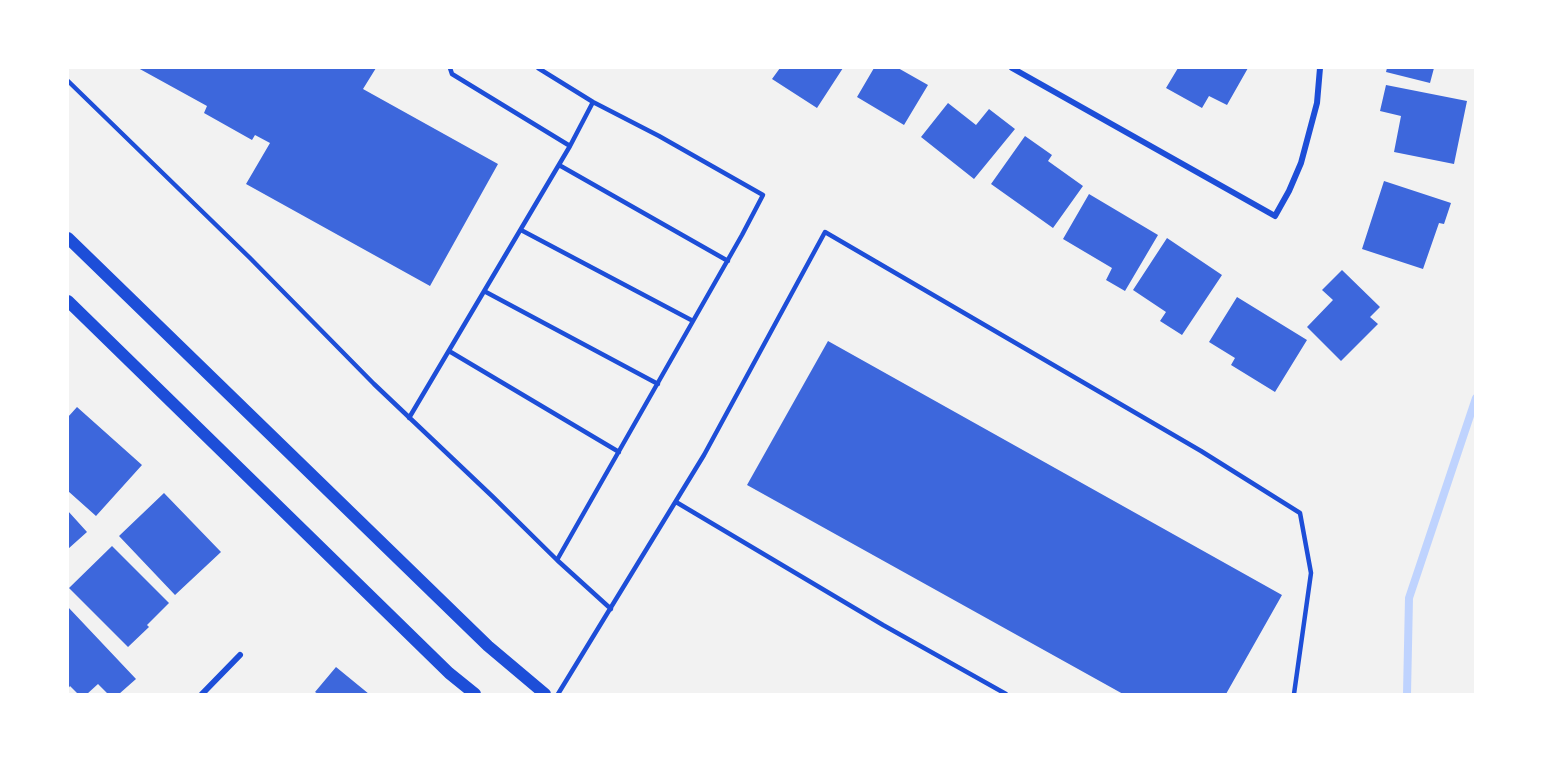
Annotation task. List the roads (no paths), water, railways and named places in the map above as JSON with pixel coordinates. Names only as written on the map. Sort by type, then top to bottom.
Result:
[{"type":"main road","points":[[68,238],[488,646],[545,694]]},
{"type":"main road","points":[[68,301],[440,664],[475,694]]},
{"type":"street","points":[[1012,68],[1275,216],[1289,192],[1301,163],[1317,103],[1320,68]]},
{"type":"street","points":[[202,694],[240,655]]},
{"type":"lane","points":[[450,68],[453,74],[570,146]]},
{"type":"lane","points":[[538,68],[593,102],[659,136],[763,195],[728,261],[557,560]]},
{"type":"lane","points":[[68,81],[250,258],[374,384],[611,609]]},
{"type":"lane","points":[[409,418],[559,165],[593,102]]},
{"type":"lane","points":[[559,165],[728,261]]},
{"type":"lane","points":[[521,230],[693,321]]},
{"type":"lane","points":[[558,694],[704,455],[825,232],[1201,451],[1300,513],[1311,573],[1294,694]]},
{"type":"lane","points":[[484,291],[658,384]]},
{"type":"lane","points":[[449,351],[619,452]]},
{"type":"lane","points":[[676,502],[883,625],[1006,694]]},
{"type":"waterway","points":[[1407,694],[1409,598],[1476,398]]}]
